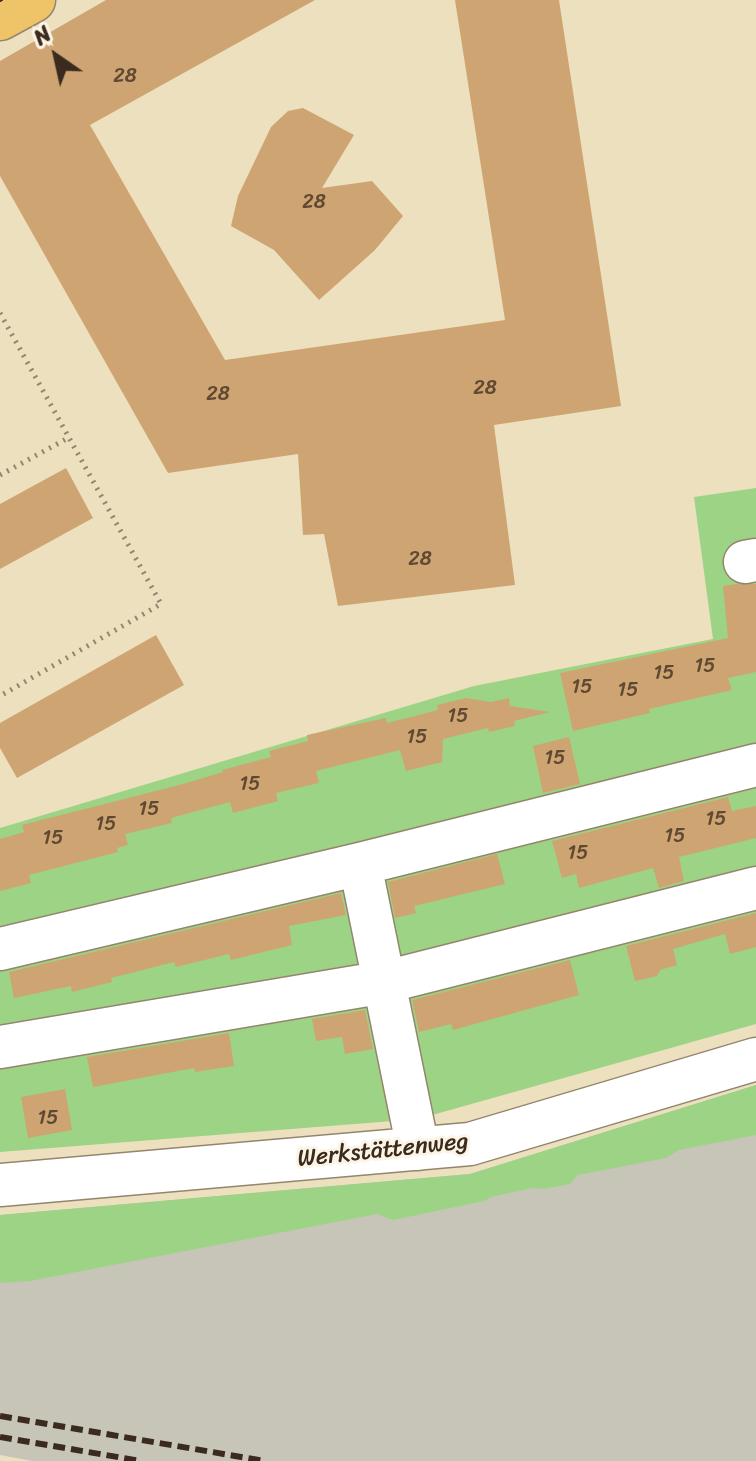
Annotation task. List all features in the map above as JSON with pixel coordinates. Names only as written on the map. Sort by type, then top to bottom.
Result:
[{"type":"main road","points":[[0,18],[33,0]]},
{"type":"street","points":[[0,949],[360,864],[756,765]]},
{"type":"street","points":[[360,864],[418,1149]]},
{"type":"street","points":[[0,1047],[385,982],[756,888]]},
{"type":"street","name":"Werkstättenweg","points":[[0,1185],[470,1144],[756,1059]]},
{"type":"path","points":[[0,313],[161,604],[0,696]]},
{"type":"path","points":[[0,475],[70,437]]},
{"type":"shaded area","points":[[756,1085],[756,1461],[32,1461],[0,1455],[0,1215],[470,1174]]},
{"type":"green space","points":[[756,488],[756,1024],[418,1119],[0,1152],[0,828],[474,686],[713,639],[694,497]]},
{"type":"green space","points":[[756,1085],[756,1135],[679,1150],[666,1158],[578,1175],[570,1184],[532,1188],[393,1220],[377,1214],[30,1281],[0,1283],[0,1215],[470,1174]]},
{"type":"building","points":[[106,0],[315,0],[90,125],[225,360],[505,320],[455,0],[559,0],[621,406],[494,425],[515,585],[338,606],[324,534],[303,535],[298,454],[168,473],[0,176],[0,61]]},
{"type":"building","points":[[303,108],[354,135],[322,188],[372,181],[403,216],[375,250],[319,300],[274,250],[231,226],[238,196],[271,127],[288,111]]},
{"type":"building","points":[[66,468],[93,518],[0,569],[0,504]]},
{"type":"building","points":[[756,584],[756,672],[728,678],[732,690],[573,731],[560,673],[728,638],[723,586]]},
{"type":"building","points":[[156,635],[184,685],[17,778],[0,748],[0,723]]},
{"type":"building","points":[[466,698],[491,702],[509,698],[510,706],[550,712],[514,721],[515,726],[489,732],[488,728],[443,739],[442,762],[406,771],[400,750],[316,771],[319,783],[276,793],[278,801],[233,813],[230,802],[171,818],[172,823],[125,834],[128,845],[117,848],[118,852],[29,875],[31,883],[0,891],[0,839],[24,832],[22,825],[183,784],[271,757],[269,751],[308,741],[307,735],[386,718],[387,723],[438,710],[437,705]]},
{"type":"building","points":[[569,737],[580,784],[543,793],[533,746]]},
{"type":"building","points":[[728,797],[732,811],[756,806],[756,838],[679,857],[684,881],[659,888],[653,868],[579,888],[576,874],[562,878],[552,841]]},
{"type":"building","points":[[497,854],[505,884],[414,906],[416,913],[395,918],[388,882]]},
{"type":"building","points":[[341,893],[346,915],[289,926],[292,945],[231,960],[229,954],[176,967],[174,962],[111,978],[112,982],[72,992],[71,986],[14,998],[9,972]]},
{"type":"building","points":[[756,913],[756,947],[730,954],[725,934],[673,949],[677,965],[660,970],[657,976],[635,981],[626,946]]},
{"type":"building","points":[[570,960],[579,995],[453,1030],[451,1024],[419,1032],[412,1000]]},
{"type":"building","points":[[365,1010],[373,1049],[345,1054],[342,1037],[316,1041],[312,1019]]},
{"type":"building","points":[[229,1033],[234,1066],[195,1072],[194,1068],[93,1087],[87,1057]]},
{"type":"building","points":[[65,1089],[72,1130],[28,1138],[21,1097]]},
{"type":"railway","points":[[0,1416],[265,1461]]},
{"type":"railway","points":[[0,1437],[141,1461]]}]
